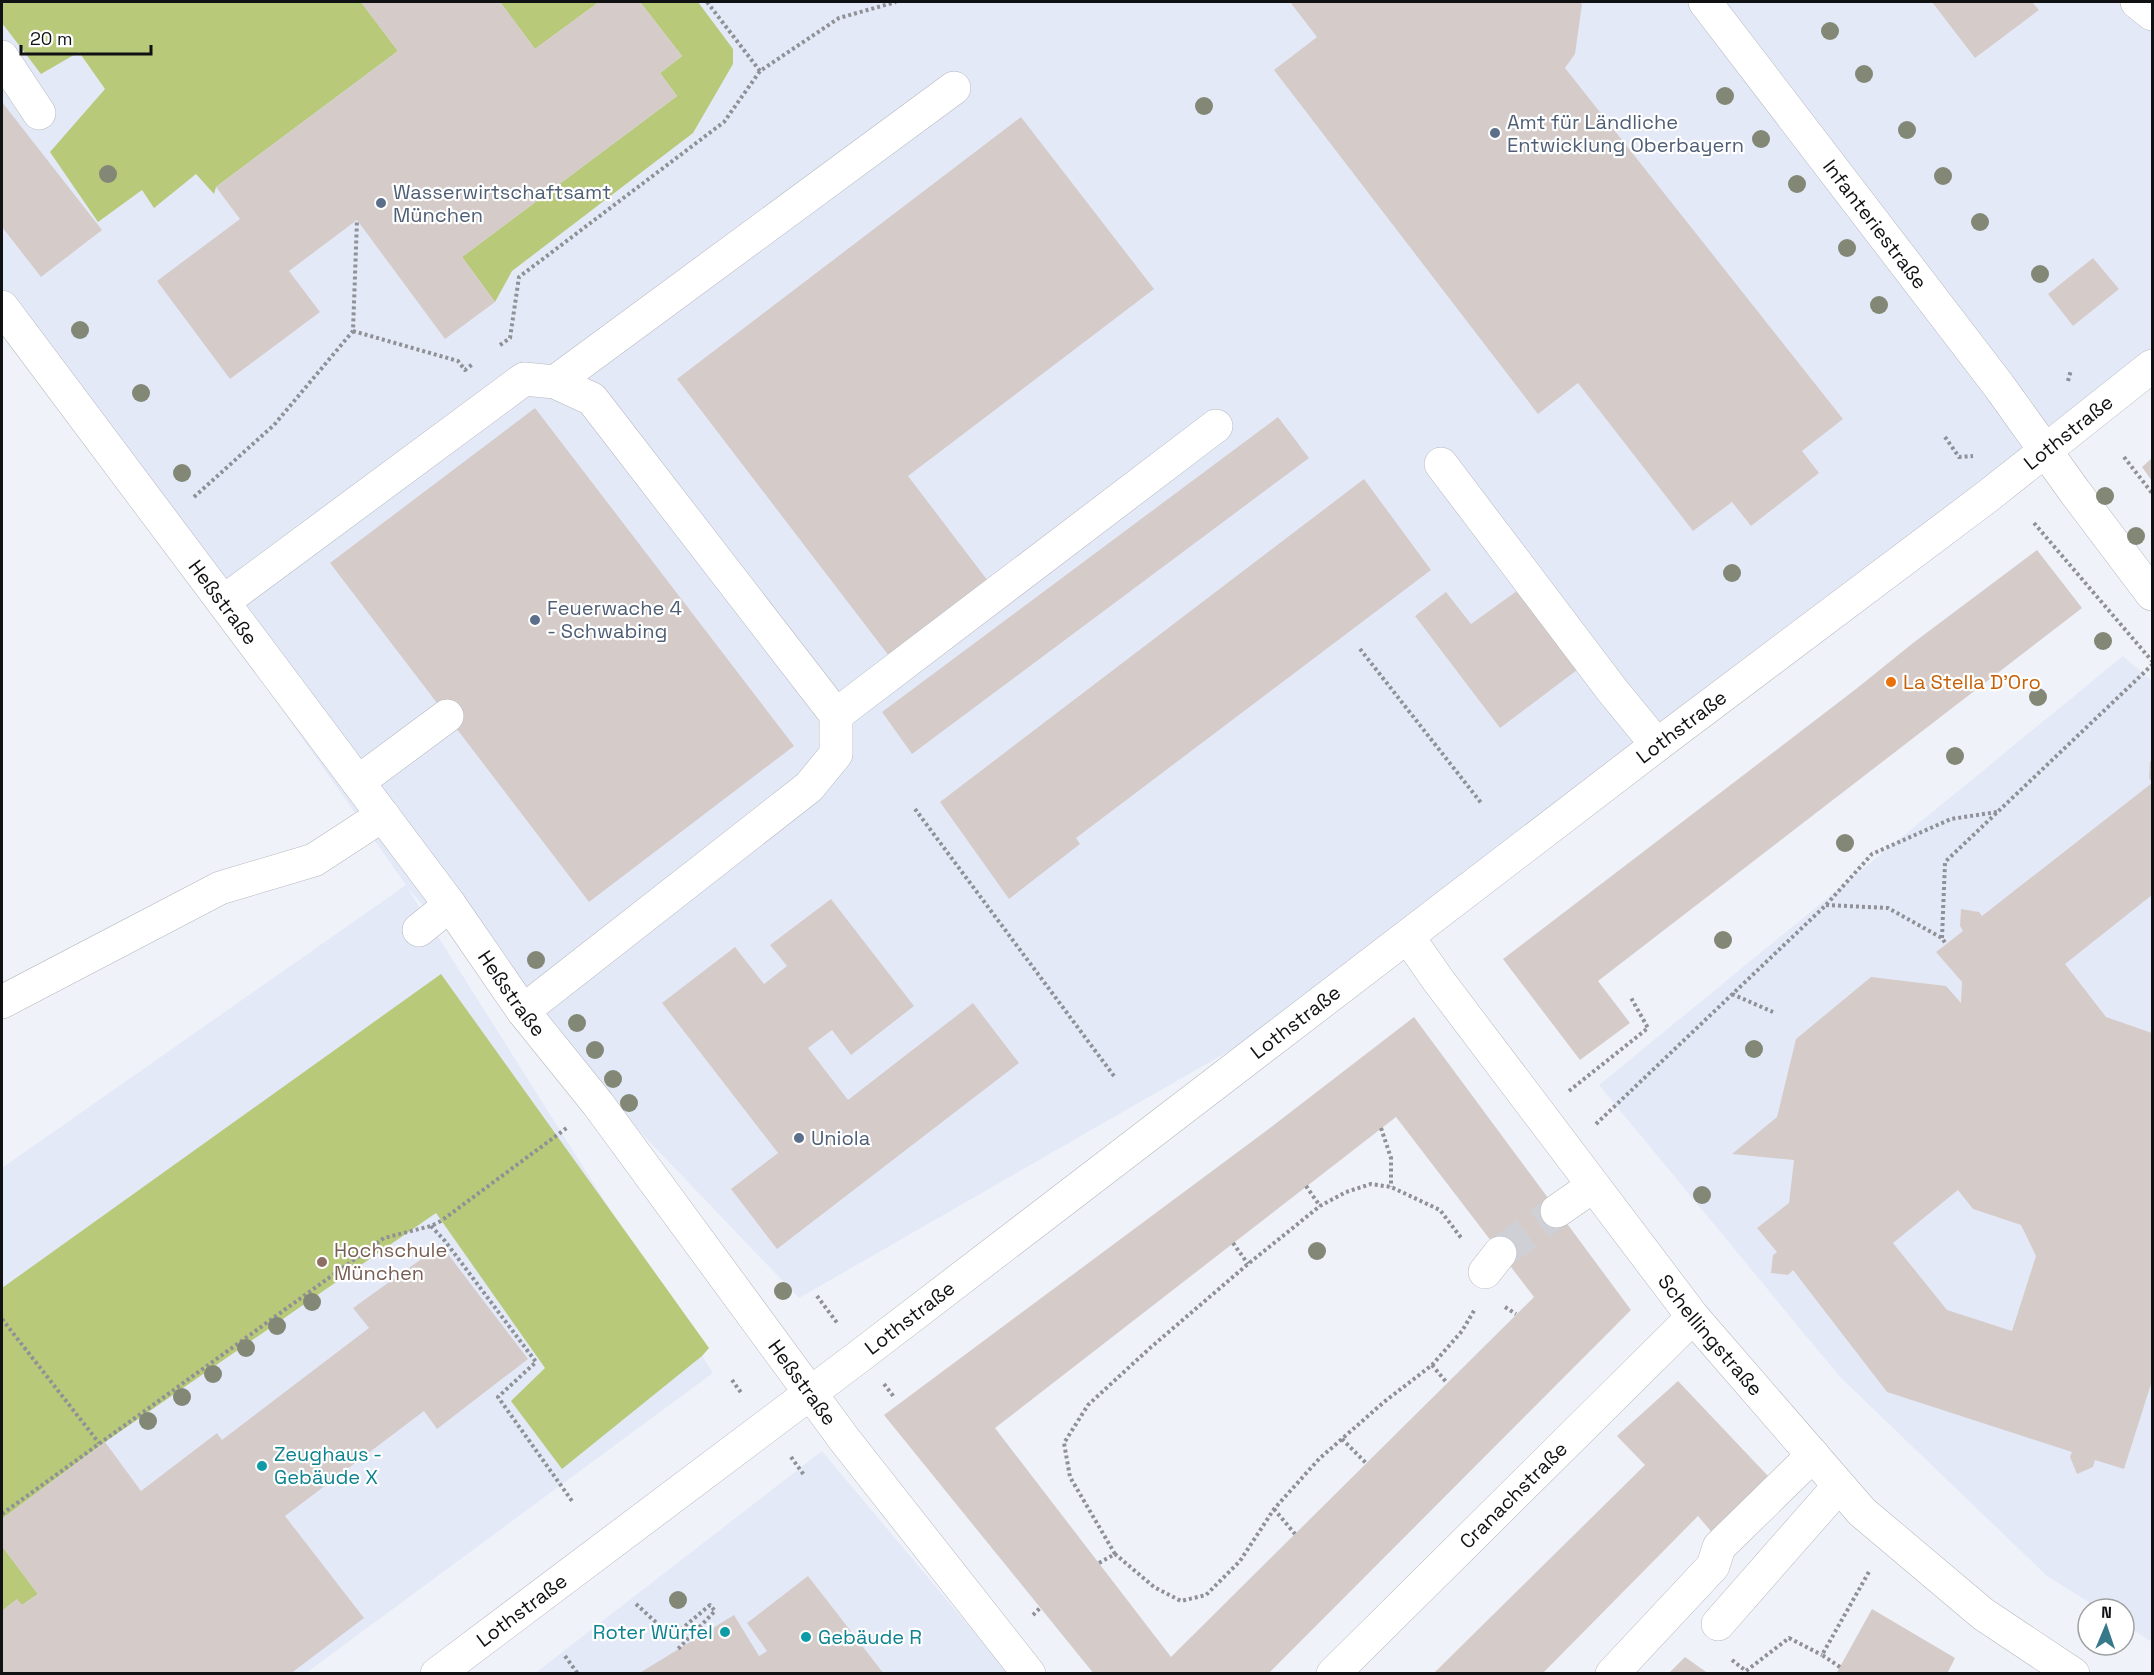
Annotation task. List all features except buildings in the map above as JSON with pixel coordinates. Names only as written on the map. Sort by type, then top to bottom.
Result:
[{"type":"street","name":"Infanteriestraße","points":[[1705,2],[1999,386],[2152,594]]},
{"type":"street","points":[[2137,2],[2152,14]]},
{"type":"street","points":[[2,57],[39,113]]},
{"type":"street","points":[[555,382],[954,88]]},
{"type":"street","name":"Heßstraße","points":[[6,313],[450,904],[523,1011],[598,1104],[773,1345],[1029,1674]]},
{"type":"street","name":"Lothstraße","points":[[447,1671],[1657,745],[1988,496],[2152,366]]},
{"type":"street","points":[[223,602],[524,379],[555,382],[592,399],[836,715],[836,754],[809,787],[523,1011]]},
{"type":"street","points":[[836,715],[1216,426]]},
{"type":"street","points":[[1441,464],[1612,690],[1657,745]]},
{"type":"street","points":[[358,782],[447,716]]},
{"type":"street","points":[[2,1002],[220,888],[314,860],[383,815]]},
{"type":"street","points":[[418,930],[450,904]]},
{"type":"street","name":"Schellingstraße","points":[[1408,937],[1693,1317],[1862,1512],[1983,1614],[2073,1674]]},
{"type":"street","points":[[1557,1210],[1593,1186]]},
{"type":"street","name":"Cranachstraße","points":[[1333,1674],[1693,1317]]},
{"type":"street","points":[[1612,1674],[1713,1566],[1719,1546],[1813,1455]]},
{"type":"street","points":[[1718,1624],[1839,1486]]},
{"type":"path","points":[[707,2],[760,71]]},
{"type":"path","points":[[492,351],[510,338],[519,277],[724,122],[760,71],[839,18],[896,2]]},
{"type":"path","points":[[164,524],[274,425],[353,331],[357,220]]},
{"type":"path","points":[[353,331],[458,362],[465,370],[483,357]]},
{"type":"path","points":[[1945,437],[1959,457]]},
{"type":"path","points":[[2124,457],[2152,493]]},
{"type":"path","points":[[1942,938],[1945,862],[2152,663],[2034,523]]},
{"type":"path","points":[[1360,649],[1482,804]]},
{"type":"path","points":[[915,809],[1114,1076]]},
{"type":"path","points":[[1567,1151],[1826,905],[1872,854],[1951,819],[1997,812]]},
{"type":"path","points":[[1826,905],[1888,908],[1942,938],[1947,944]]},
{"type":"path","points":[[1732,994],[1773,1012]]},
{"type":"path","points":[[1539,1114],[1648,1028],[1630,996]]},
{"type":"path","points":[[2,1514],[384,1238],[431,1226],[441,1221],[598,1104]]},
{"type":"path","points":[[1381,1128],[1391,1158],[1391,1187]]},
{"type":"path","points":[[1371,1184],[1391,1187],[1440,1210],[1492,1262],[1484,1293],[1462,1331],[1431,1365],[1384,1402],[1319,1459],[1274,1509],[1240,1561],[1206,1595],[1181,1601],[1154,1587],[1115,1554],[1070,1477],[1064,1443],[1088,1405],[1149,1348],[1248,1263],[1320,1206],[1346,1192],[1371,1184]]},
{"type":"path","points":[[1306,1186],[1320,1206]]},
{"type":"path","points":[[431,1226],[446,1241],[536,1362],[498,1397],[572,1502]]},
{"type":"path","points":[[1233,1243],[1248,1263]]},
{"type":"path","points":[[2,1318],[99,1443]]},
{"type":"path","points":[[1431,1365],[1447,1383]]},
{"type":"path","points":[[1342,1439],[1366,1463]]},
{"type":"path","points":[[1274,1509],[1295,1534]]},
{"type":"path","points":[[1840,1667],[1822,1655],[1866,1574],[1893,1537]]},
{"type":"path","points":[[1099,1563],[1115,1554]]},
{"type":"path","points":[[636,1604],[672,1638],[710,1605],[715,1611],[678,1649]]},
{"type":"path","points":[[565,1656],[578,1674]]},
{"type":"shaded area","points":[[2,2],[2152,2],[2152,360],[1417,943],[799,1298],[408,889],[713,1373],[306,1673],[2,1673],[2,1168],[406,885],[2,313]]},
{"type":"shaded area","points":[[2123,656],[2152,681],[2152,1642],[2136,1632],[2136,1597],[2081,1597],[2047,1576],[1840,1377],[1599,1085]]},
{"type":"shaded area","points":[[822,1451],[1008,1673],[534,1674]]},
{"type":"green space","points":[[2,2],[361,2],[398,51],[216,187],[214,194],[196,174],[154,208],[142,190],[98,222],[50,152],[105,89],[79,52],[41,74],[2,23]]},
{"type":"green space","points":[[500,2],[599,2],[535,49]]},
{"type":"green space","points":[[640,2],[698,2],[733,49],[733,64],[693,133],[512,271],[495,302],[462,257],[677,96],[660,73],[682,56]]},
{"type":"green space","points":[[441,974],[709,1348],[562,1469],[511,1401],[545,1368],[436,1213],[105,1442],[2,1519],[2,1288]]},
{"type":"green space","points":[[2,1546],[38,1594],[22,1605],[16,1600],[2,1611]]},
{"type":"tunnel","points":[[1500,1253],[1557,1211]]},
{"type":"place","name":"Amt für Ländliche Entwicklung Oberbayern","points":[[1495,133]]},
{"type":"place","name":"Wasserwirtschaftsamt München","points":[[381,203]]},
{"type":"place","name":"Feuerwache 4 - Schwabing","points":[[535,620]]},
{"type":"place","name":"La Stella D'Oro","points":[[1891,682]]},
{"type":"place","name":"Uniola","points":[[799,1138]]},
{"type":"place","name":"Hochschule München","points":[[322,1262]]},
{"type":"place","name":"Zeughaus - Gebäude X","points":[[262,1466]]},
{"type":"place","name":"Roter Würfel","points":[[725,1632]]},
{"type":"place","name":"Gebäude R","points":[[806,1637]]}]
